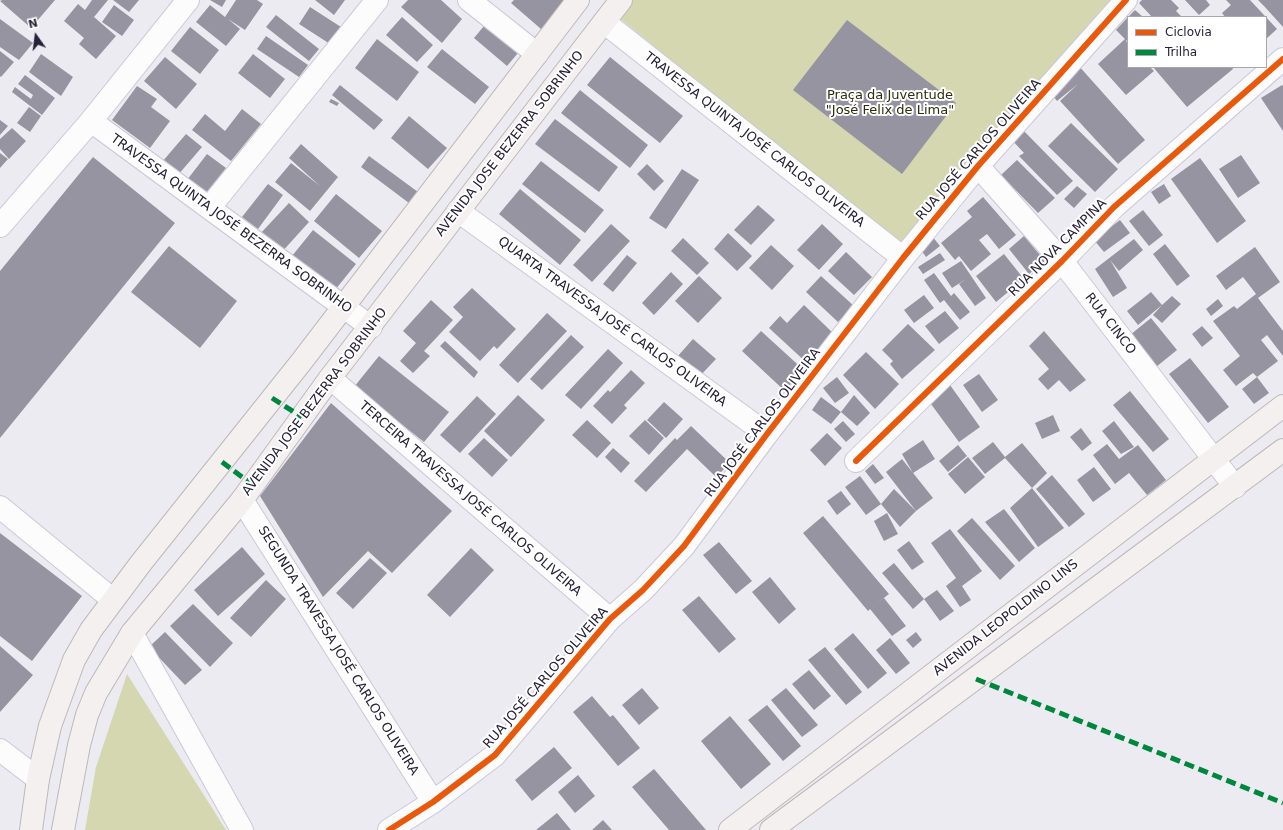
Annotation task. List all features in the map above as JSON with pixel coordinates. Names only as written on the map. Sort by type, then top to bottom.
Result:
[{"type":"main road","points":[[31,830],[38,779],[50,726],[74,660],[91,630],[112,599],[343,307],[578,0]]},
{"type":"main road","name":"AVENIDA JOSE BEZERRA SOBRINHO","points":[[63,830],[79,745],[87,715],[96,693],[132,633],[242,500],[330,378],[371,327],[458,211],[621,0]]},
{"type":"main road","name":"AVENIDA LEOPOLDINO LINS","points":[[730,830],[1283,406]]},
{"type":"main road","points":[[771,830],[1283,450]]},
{"type":"main road","points":[[112,599],[132,633]]},
{"type":"street","points":[[0,226],[91,121],[188,0]]},
{"type":"street","points":[[210,207],[377,0]]},
{"type":"street","points":[[469,0],[537,54]]},
{"type":"street","name":"RUA JOSÉ CARLOS OLIVEIRA","points":[[389,830],[433,802],[495,755],[610,619],[642,590],[684,546],[767,434],[903,258],[978,166],[1126,0]]},
{"type":"street","name":"TRAVESSA QUINTA JOSÉ CARLOS OLIVEIRA","points":[[604,22],[903,258]]},
{"type":"street","name":"RUA NOVA CAMPINA","points":[[856,461],[1062,261],[1114,207],[1283,59]]},
{"type":"street","name":"TRAVESSA QUINTA JOSÉ BEZERRA SOBRINHO","points":[[91,121],[210,207],[371,327]]},
{"type":"street","name":"RUA CINCO","points":[[978,166],[1062,261],[1235,487]]},
{"type":"street","name":"QUARTA TRAVESSA JOSÉ CARLOS OLIVEIRA","points":[[458,211],[767,434]]},
{"type":"street","name":"TERCEIRA TRAVESSA JOSÉ CARLOS OLIVEIRA","points":[[330,378],[610,619]]},
{"type":"street","name":"SEGUNDA TRAVESSA JOSÉ CARLOS OLIVEIRA","points":[[242,500],[433,802]]},
{"type":"street","points":[[0,507],[112,599]]},
{"type":"street","points":[[132,633],[242,830]]},
{"type":"street","points":[[0,750],[38,779]]},
{"type":"green space","name":"Praça da Juventude \"José Felix de Lima\"","points":[[632,0],[1117,0],[904,249],[618,17]]},
{"type":"green space","points":[[127,674],[226,830],[85,830],[96,767]]},
{"type":"building","points":[[55,0],[31,28],[0,1]]},
{"type":"building","points":[[92,0],[108,0],[94,17],[116,36],[96,59],[79,44],[84,38],[64,21],[78,4],[85,10]]},
{"type":"building","points":[[113,0],[139,0],[129,12]]},
{"type":"building","points":[[210,0],[226,0],[222,7]]},
{"type":"building","points":[[236,0],[257,0],[263,4],[245,30],[228,19],[240,29],[226,46],[196,22],[210,5],[225,17]]},
{"type":"building","points":[[315,0],[345,0],[334,15]]},
{"type":"building","points":[[408,0],[441,0],[462,19],[442,43],[401,7]]},
{"type":"building","points":[[514,0],[567,0],[541,29],[511,3]]},
{"type":"building","points":[[1142,0],[1171,0],[1179,8],[1176,11],[1181,16],[1151,16],[1139,3]]},
{"type":"building","points":[[1185,0],[1206,0],[1210,5],[1199,15]]},
{"type":"building","points":[[1226,0],[1250,0],[1265,16],[1224,16],[1222,13],[1231,5]]},
{"type":"building","points":[[1258,0],[1283,0],[1283,27],[1264,6]]},
{"type":"building","points":[[114,5],[134,20],[122,36],[102,22]]},
{"type":"building","points":[[310,7],[341,27],[330,44],[299,24]]},
{"type":"building","points":[[1135,10],[1142,16],[1129,16]]},
{"type":"building","points":[[276,15],[319,49],[309,61],[266,27]]},
{"type":"building","points":[[402,17],[433,45],[417,62],[386,35]]},
{"type":"building","points":[[1127,18],[1127,68],[1151,68],[1154,71],[1126,95],[1098,64],[1125,39],[1116,30]]},
{"type":"building","points":[[1267,18],[1277,29],[1267,38]]},
{"type":"building","points":[[0,19],[33,43],[19,60],[0,47]]},
{"type":"building","points":[[847,20],[956,103],[902,174],[793,90]]},
{"type":"building","points":[[484,26],[518,53],[507,66],[474,38]]},
{"type":"building","points":[[190,27],[219,50],[200,74],[171,51]]},
{"type":"building","points":[[266,36],[308,65],[299,77],[257,49]]},
{"type":"building","points":[[377,39],[419,72],[397,101],[355,68]]},
{"type":"building","points":[[442,49],[489,87],[475,104],[427,67]]},
{"type":"building","points":[[0,51],[14,62],[1,77],[0,76]]},
{"type":"building","points":[[41,54],[73,77],[61,96],[29,72]]},
{"type":"building","points":[[253,54],[285,79],[270,98],[238,73]]},
{"type":"building","points":[[165,57],[197,84],[176,109],[144,81]]},
{"type":"building","points":[[610,57],[683,116],[660,143],[587,85]]},
{"type":"building","points":[[1078,65],[1145,140],[1118,164],[1060,101],[1078,84],[1057,101],[1048,90]]},
{"type":"building","points":[[1154,68],[1232,68],[1233,69],[1187,107]]},
{"type":"building","points":[[25,75],[55,98],[42,115],[12,92],[15,87],[31,99],[33,95],[18,84]]},
{"type":"building","points":[[340,85],[383,120],[374,130],[332,95]]},
{"type":"building","points":[[1282,85],[1283,86],[1283,131],[1261,98]]},
{"type":"building","points":[[137,86],[157,99],[151,107],[170,121],[150,148],[112,120]]},
{"type":"building","points":[[580,90],[648,145],[630,168],[561,113]]},
{"type":"building","points":[[331,99],[339,103],[337,106],[329,102]]},
{"type":"building","points":[[29,107],[41,116],[30,132],[17,123]]},
{"type":"building","points":[[242,109],[261,124],[231,161],[192,130],[205,114],[225,131]]},
{"type":"building","points":[[409,116],[447,148],[428,169],[391,138]]},
{"type":"building","points":[[555,119],[618,167],[599,192],[535,144]]},
{"type":"building","points":[[0,120],[8,126],[0,135]]},
{"type":"building","points":[[1071,123],[1118,169],[1095,192],[1048,146]]},
{"type":"building","points":[[12,128],[26,141],[9,159],[0,149],[0,139]]},
{"type":"building","points":[[1021,128],[1073,181],[1057,195],[1019,156],[1024,153],[1010,138]]},
{"type":"building","points":[[186,134],[202,147],[178,175],[162,162]]},
{"type":"building","points":[[301,144],[338,177],[310,211],[275,182],[291,163],[320,186],[289,158]]},
{"type":"building","points":[[0,153],[8,159],[0,168]]},
{"type":"building","points":[[207,154],[226,168],[205,194],[187,180]]},
{"type":"building","points":[[1241,155],[1260,183],[1238,198],[1219,169]]},
{"type":"building","points":[[369,156],[418,192],[409,203],[361,167]]},
{"type":"building","points":[[93,157],[175,223],[0,438],[0,271]]},
{"type":"building","points":[[1200,158],[1246,221],[1217,243],[1171,179]]},
{"type":"building","points":[[1017,160],[1055,198],[1038,213],[1001,175]]},
{"type":"building","points":[[541,161],[604,210],[585,233],[522,184]]},
{"type":"building","points":[[647,164],[664,181],[654,191],[637,174]]},
{"type":"building","points":[[682,169],[699,180],[666,229],[649,218]]},
{"type":"building","points":[[268,184],[283,195],[258,229],[242,217]]},
{"type":"building","points":[[1164,184],[1171,196],[1159,204],[1151,192]]},
{"type":"building","points":[[1077,186],[1087,194],[1074,208],[1064,199]]},
{"type":"building","points":[[520,189],[581,240],[560,265],[499,214]]},
{"type":"building","points":[[336,194],[382,231],[359,258],[314,221]]},
{"type":"building","points":[[983,197],[1016,235],[999,249],[987,234],[979,240],[991,254],[971,271],[959,256],[955,260],[941,243],[972,217],[967,211]]},
{"type":"building","points":[[289,203],[309,222],[280,254],[259,235]]},
{"type":"building","points":[[758,205],[775,220],[751,245],[734,230]]},
{"type":"building","points":[[1143,210],[1163,235],[1149,246],[1129,221]]},
{"type":"building","points":[[1120,220],[1130,233],[1104,252],[1094,240]]},
{"type":"building","points":[[611,224],[630,241],[592,282],[573,265]]},
{"type":"building","points":[[822,224],[843,244],[819,270],[797,250]]},
{"type":"building","points":[[313,230],[356,264],[335,290],[292,256]]},
{"type":"building","points":[[728,233],[752,256],[737,271],[714,249]]},
{"type":"building","points":[[932,236],[940,246],[926,257],[919,247]]},
{"type":"building","points":[[1024,236],[1045,261],[1029,274],[1009,249]]},
{"type":"building","points":[[683,238],[709,263],[697,275],[671,251]]},
{"type":"building","points":[[1134,239],[1143,250],[1119,271],[1110,260],[1127,288],[1113,297],[1095,269]]},
{"type":"building","points":[[1165,244],[1190,276],[1177,286],[1153,254]]},
{"type":"building","points":[[771,245],[794,266],[772,290],[749,268]]},
{"type":"building","points":[[169,246],[237,301],[200,348],[131,292]]},
{"type":"building","points":[[1255,247],[1280,282],[1258,298],[1283,331],[1283,356],[1267,335],[1261,340],[1278,361],[1257,377],[1253,373],[1236,386],[1223,370],[1240,356],[1213,321],[1234,306],[1237,309],[1256,294],[1243,277],[1226,290],[1216,276]]},
{"type":"building","points":[[846,252],[872,277],[854,295],[828,271]]},
{"type":"building","points":[[940,253],[945,260],[923,274],[918,267]]},
{"type":"building","points":[[1004,254],[1024,279],[996,302],[976,276]]},
{"type":"building","points":[[627,255],[637,263],[613,292],[603,284]]},
{"type":"building","points":[[961,261],[986,298],[975,306],[959,284],[966,279],[952,288],[942,273]]},
{"type":"building","points":[[671,272],[683,284],[654,315],[642,303]]},
{"type":"building","points":[[934,273],[951,296],[954,293],[970,312],[960,320],[944,300],[940,303],[924,280]]},
{"type":"building","points":[[699,276],[722,298],[698,323],[675,301]]},
{"type":"building","points":[[821,276],[854,306],[838,322],[806,292]]},
{"type":"building","points":[[472,288],[516,329],[497,349],[494,346],[480,361],[449,332],[463,317],[453,307]]},
{"type":"building","points":[[1151,292],[1162,305],[1138,325],[1127,311]]},
{"type":"building","points":[[924,295],[934,308],[914,323],[904,310]]},
{"type":"building","points":[[1172,296],[1181,304],[1162,323],[1153,315]]},
{"type":"building","points":[[1218,299],[1223,306],[1211,316],[1206,309]]},
{"type":"building","points":[[431,300],[453,320],[424,351],[430,356],[413,373],[400,361],[416,343],[403,331]]},
{"type":"building","points":[[804,305],[834,334],[808,364],[769,328],[780,316],[787,323]]},
{"type":"building","points":[[945,311],[959,328],[939,344],[925,326]]},
{"type":"building","points":[[547,313],[567,331],[518,383],[499,365]]},
{"type":"building","points":[[1151,318],[1177,350],[1156,367],[1130,335]]},
{"type":"building","points":[[908,324],[935,350],[902,379],[890,364],[893,361],[882,350]]},
{"type":"building","points":[[1202,326],[1213,338],[1202,347],[1192,334]]},
{"type":"building","points":[[761,331],[806,372],[787,393],[742,351]]},
{"type":"building","points":[[1044,331],[1086,380],[1070,392],[1059,380],[1048,390],[1038,379],[1049,369],[1029,346]]},
{"type":"building","points":[[571,335],[584,347],[542,390],[530,379]]},
{"type":"building","points":[[693,339],[716,359],[699,377],[677,357]]},
{"type":"building","points":[[445,341],[478,372],[474,378],[440,346]]},
{"type":"building","points":[[608,349],[623,363],[581,409],[565,395]]},
{"type":"building","points":[[866,352],[899,384],[875,409],[843,375]]},
{"type":"building","points":[[379,356],[449,412],[424,442],[354,387]]},
{"type":"building","points":[[1190,358],[1229,407],[1208,423],[1169,374]]},
{"type":"building","points":[[631,370],[645,383],[624,405],[627,408],[612,424],[593,406],[608,390],[610,392]]},
{"type":"building","points":[[979,374],[998,400],[982,412],[963,385]]},
{"type":"building","points":[[837,377],[849,393],[835,403],[823,388]]},
{"type":"building","points":[[1257,377],[1269,393],[1254,404],[1242,389]]},
{"type":"building","points":[[950,385],[980,427],[959,442],[928,400]]},
{"type":"building","points":[[1130,391],[1169,439],[1153,452],[1113,405]]},
{"type":"building","points":[[518,395],[545,420],[511,457],[484,431]]},
{"type":"building","points":[[854,395],[870,413],[857,426],[841,412]]},
{"type":"building","points":[[477,396],[496,414],[460,453],[440,435]]},
{"type":"building","points":[[821,397],[841,412],[831,424],[812,410]]},
{"type":"building","points":[[664,402],[683,419],[666,438],[647,420]]},
{"type":"building","points":[[331,403],[452,511],[392,573],[368,551],[323,597],[260,496]]},
{"type":"building","points":[[1053,415],[1060,431],[1042,439],[1035,423]]},
{"type":"building","points":[[587,420],[611,443],[597,458],[572,435]]},
{"type":"building","points":[[645,420],[664,438],[649,455],[629,436]]},
{"type":"building","points":[[843,421],[855,434],[846,442],[834,429]]},
{"type":"building","points":[[1114,421],[1134,447],[1121,454],[1102,431]]},
{"type":"building","points":[[691,426],[730,463],[716,477],[687,449],[646,492],[634,481],[675,438],[677,440]]},
{"type":"building","points":[[1081,428],[1092,443],[1082,451],[1070,437]]},
{"type":"building","points":[[827,433],[842,448],[825,466],[810,450]]},
{"type":"building","points":[[484,438],[508,460],[492,477],[468,454]]},
{"type":"building","points":[[923,440],[935,459],[913,473],[902,454]]},
{"type":"building","points":[[993,442],[1005,457],[1022,443],[1047,473],[1032,488],[1005,458],[985,474],[972,458]]},
{"type":"building","points":[[1107,444],[1119,459],[1138,445],[1166,480],[1147,495],[1129,473],[1115,484],[1093,455]]},
{"type":"building","points":[[958,445],[967,456],[948,472],[939,461]]},
{"type":"building","points":[[613,448],[630,463],[621,473],[605,457]]},
{"type":"building","points":[[968,457],[985,477],[965,494],[948,474]]},
{"type":"building","points":[[902,459],[933,498],[916,511],[886,472]]},
{"type":"building","points":[[873,464],[884,478],[875,484],[865,471]]},
{"type":"building","points":[[1094,467],[1111,489],[1093,502],[1077,480]]},
{"type":"building","points":[[1052,475],[1085,514],[1069,527],[1036,489]]},
{"type":"building","points":[[860,476],[881,504],[866,515],[845,487]]},
{"type":"building","points":[[1032,488],[1064,528],[1038,547],[1010,508]]},
{"type":"building","points":[[894,489],[916,511],[900,527],[881,504]]},
{"type":"building","points":[[841,491],[851,504],[837,515],[827,501]]},
{"type":"building","points":[[1004,509],[1035,548],[1019,562],[985,522]]},
{"type":"building","points":[[887,513],[898,534],[884,541],[874,521]]},
{"type":"building","points":[[823,516],[889,594],[876,604],[884,598],[906,626],[892,636],[870,609],[868,611],[803,533]]},
{"type":"building","points":[[972,518],[1015,566],[1000,580],[957,531]]},
{"type":"building","points":[[950,529],[982,571],[962,586],[971,600],[960,607],[946,586],[956,578],[931,543]]},
{"type":"building","points":[[0,533],[82,596],[32,661],[0,636]]},
{"type":"building","points":[[909,541],[924,562],[912,570],[897,550]]},
{"type":"building","points":[[719,542],[752,581],[736,594],[703,555]]},
{"type":"building","points":[[242,547],[265,574],[218,616],[194,590]]},
{"type":"building","points":[[471,548],[494,570],[450,617],[427,595]]},
{"type":"building","points":[[370,558],[387,573],[353,609],[336,593]]},
{"type":"building","points":[[894,563],[924,599],[913,609],[882,573]]},
{"type":"building","points":[[770,577],[796,609],[779,624],[752,592]]},
{"type":"building","points":[[266,580],[286,599],[251,637],[230,618]]},
{"type":"building","points":[[937,590],[954,611],[940,621],[924,599]]},
{"type":"building","points":[[699,596],[736,639],[719,653],[682,610]]},
{"type":"building","points":[[193,604],[233,643],[210,667],[170,626]]},
{"type":"building","points":[[165,632],[202,670],[185,685],[149,647]]},
{"type":"building","points":[[916,632],[922,640],[913,648],[906,640]]},
{"type":"building","points":[[853,633],[887,673],[868,689],[834,649]]},
{"type":"building","points":[[890,638],[910,663],[896,674],[876,650]]},
{"type":"building","points":[[0,646],[33,675],[0,712]]},
{"type":"building","points":[[825,647],[862,692],[846,705],[808,660]]},
{"type":"building","points":[[809,670],[831,696],[814,710],[792,684]]},
{"type":"building","points":[[642,688],[659,708],[639,725],[622,705]]},
{"type":"building","points":[[786,688],[818,725],[802,737],[771,700]]},
{"type":"building","points":[[592,696],[610,717],[613,715],[640,748],[618,766],[573,712]]},
{"type":"building","points":[[767,705],[801,746],[783,761],[748,720]]},
{"type":"building","points":[[730,716],[771,764],[741,789],[701,741]]},
{"type":"building","points":[[554,747],[572,768],[532,801],[515,780]]},
{"type":"building","points":[[654,769],[706,830],[669,830],[632,787]]},
{"type":"building","points":[[578,775],[595,796],[575,813],[558,792]]},
{"type":"building","points":[[557,813],[571,830],[536,830]]},
{"type":"building","points":[[603,820],[612,830],[592,830]]},
{"type":"marked path","points":[[272,398],[302,417]]},
{"type":"marked path","points":[[222,462],[253,485]]},
{"type":"marked path","points":[[976,679],[1283,803]]},
{"type":"cycle path","points":[[389,830],[433,802],[495,755],[610,619],[643,590],[684,546],[767,434],[903,258],[978,166],[1126,0]]},
{"type":"cycle path","points":[[856,461],[1062,261],[1114,207],[1283,59]]}]
